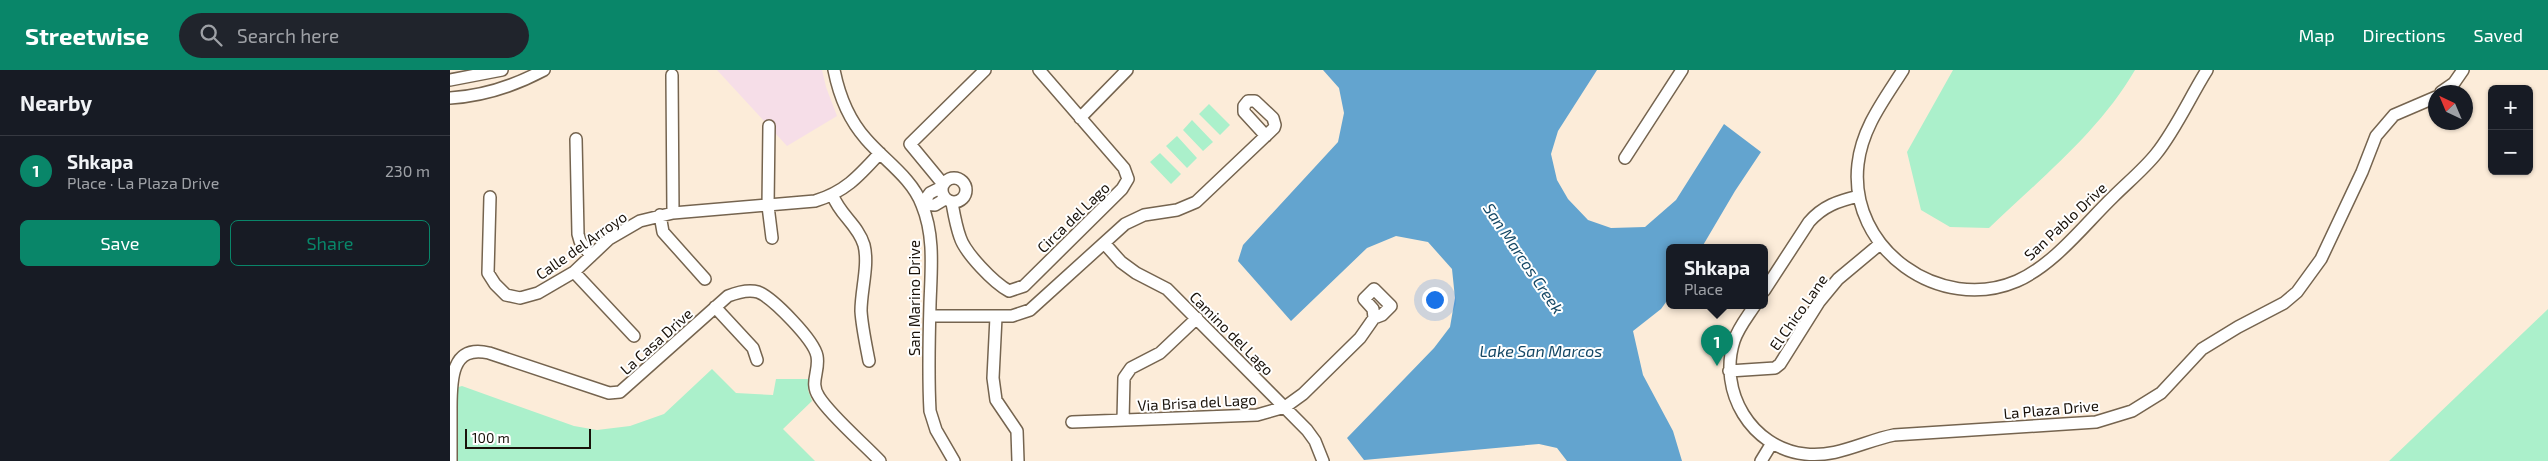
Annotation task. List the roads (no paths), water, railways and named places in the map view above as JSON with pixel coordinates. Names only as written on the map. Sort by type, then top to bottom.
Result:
[{"type":"street","points":[[450,80],[502,70]]},
{"type":"street","points":[[450,98],[489,92],[514,84],[544,70]]},
{"type":"street","name":"San Marino Drive","points":[[834,70],[842,98],[853,121],[911,186],[922,204],[928,224],[932,255],[930,411],[936,430],[954,461]]},
{"type":"street","name":"Circa del Lago","points":[[986,70],[910,144],[942,186],[965,248],[1001,287],[1009,291],[1024,286],[1122,190],[1128,179],[1124,168],[1039,70]]},
{"type":"street","points":[[1080,118],[1127,70]]},
{"type":"street","points":[[1625,158],[1682,70]]},
{"type":"street","name":"San Pablo Drive","points":[[1903,70],[1868,125],[1858,165],[1859,196],[1872,233],[1903,267],[1945,288],[1988,289],[2017,281],[2043,266],[2156,154],[2207,70]]},
{"type":"street","points":[[2451,85],[2463,70]]},
{"type":"street","points":[[672,75],[674,213]]},
{"type":"street","name":"La Plaza Drive","points":[[1753,309],[1734,341],[1729,371],[1731,387],[1737,405],[1749,424],[1772,443],[1793,452],[1806,454],[1835,453],[1894,435],[2096,422],[2132,411],[2161,393],[2202,349],[2238,327],[2284,303],[2297,292],[2321,259],[2362,172],[2376,136],[2394,115],[2428,100]]},
{"type":"street","points":[[769,126],[768,206],[772,238]]},
{"type":"street","points":[[930,316],[1012,316],[1039,304],[1125,224],[1144,215],[1177,210],[1196,202],[1266,136]]},
{"type":"street","points":[[576,139],[578,234],[591,256]]},
{"type":"street","name":"Calle del Arroyo","points":[[490,197],[488,273],[495,284],[506,295],[520,298],[538,293],[574,272],[625,228],[660,215],[674,213],[815,202],[833,196],[854,181],[880,153]]},
{"type":"street","points":[[954,178],[964,184],[966,191],[963,199],[935,205],[922,204],[930,193],[954,178]]},
{"type":"street","points":[[833,196],[838,207],[857,228],[864,245],[866,259],[862,312],[869,361]]},
{"type":"street","points":[[1768,284],[1809,222],[1818,212],[1830,204],[1859,196]]},
{"type":"street","points":[[660,215],[663,232],[705,279]]},
{"type":"street","name":"Camino del Lago","points":[[1104,243],[1121,262],[1136,273],[1167,289],[1197,318],[1285,407],[1315,441],[1323,461]]},
{"type":"street","name":"El Chico Lane","points":[[1729,371],[1775,368],[1780,364],[1819,302],[1838,279],[1880,244]]},
{"type":"street","points":[[574,272],[634,336]]},
{"type":"street","name":"La Casa Drive","points":[[451,461],[451,380],[459,360],[468,353],[477,351],[489,353],[609,393],[620,392],[728,296],[738,292],[756,291],[767,296],[814,347],[817,362],[813,382],[819,398],[880,461]]},
{"type":"street","points":[[715,307],[753,348],[757,360]]},
{"type":"street","points":[[996,317],[993,378],[996,400],[1017,431],[1018,461]]},
{"type":"street","points":[[1123,420],[1124,378],[1130,368],[1160,353],[1197,318]]},
{"type":"street","name":"Via Brisa del Lago","points":[[1072,422],[1257,415],[1285,407],[1303,394],[1360,338],[1374,318]]},
{"type":"street","points":[[1761,461],[1772,443]]},
{"type":"water","name":"Lake San Marcos","points":[[1323,70],[1597,70],[1558,131],[1551,154],[1557,180],[1568,199],[1588,220],[1611,228],[1645,227],[1676,200],[1724,124],[1761,152],[1704,244],[1666,244],[1666,302],[1661,309],[1633,331],[1643,375],[1673,431],[1682,461],[1567,461],[1557,448],[1539,444],[1364,460],[1347,438],[1434,348],[1450,327],[1455,298],[1452,269],[1428,242],[1396,236],[1367,248],[1291,321],[1238,261],[1243,245],[1338,142],[1344,113],[1339,88]]},
{"type":"place","name":"Shkapa","points":[[1717,366]]},
{"type":"water label","name":"San Marcos Creek","points":[[1524,258]]}]
